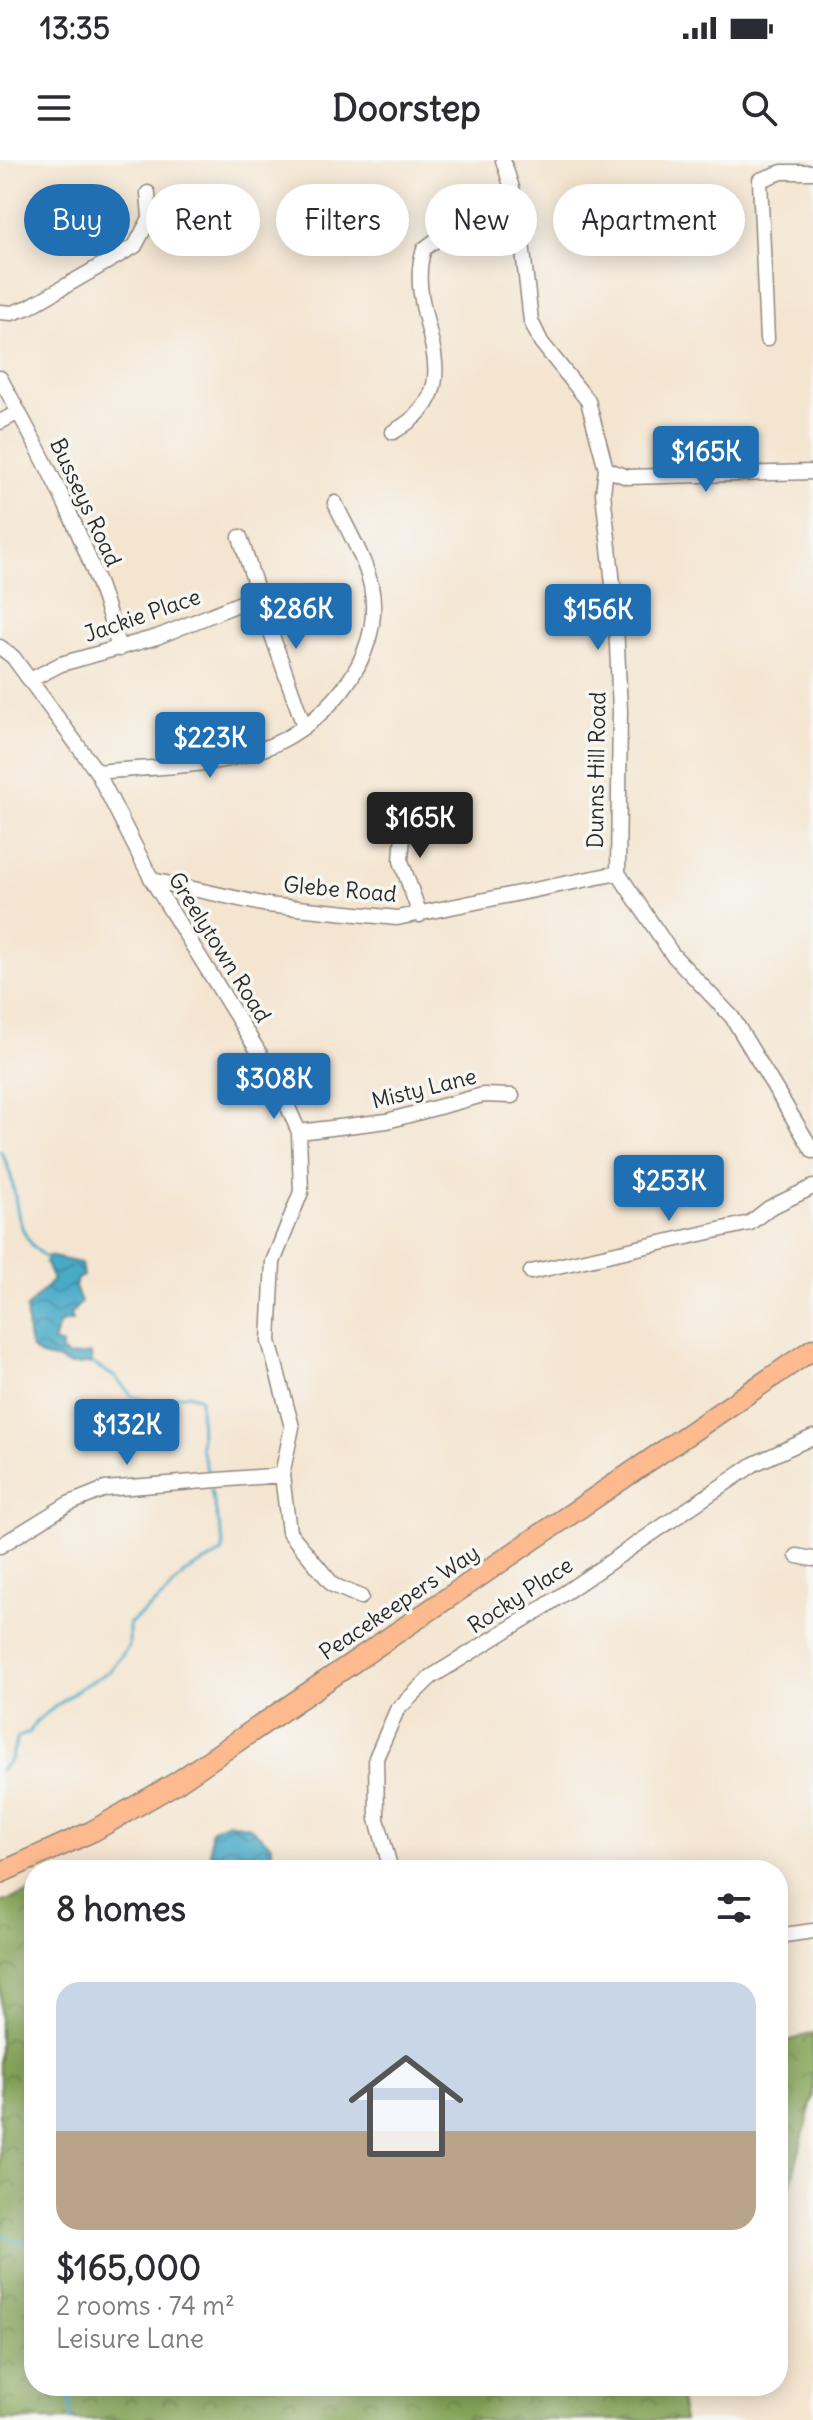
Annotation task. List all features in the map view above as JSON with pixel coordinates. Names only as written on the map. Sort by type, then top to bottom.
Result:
[{"type":"highway","name":"Peacekeepers Way","points":[[29,1860],[93,1831],[186,1776],[813,1349]]},
{"type":"highway","name":"Peacekeepers Way","points":[[0,1873],[24,1862]]},
{"type":"street","name":"Dunns Hill Road","points":[[503,160],[510,184]]},
{"type":"street","points":[[767,339],[760,180],[782,172],[813,172]]},
{"type":"street","points":[[0,312],[12,313],[29,307],[135,246],[146,225]]},
{"type":"street","points":[[393,432],[427,403],[437,382],[422,288],[425,248]]},
{"type":"street","name":"Dunns Hill Road","points":[[522,256],[525,295],[531,321],[541,342],[588,401],[606,469],[603,493],[615,602],[620,711],[618,873],[672,954],[732,1017],[813,1151]]},
{"type":"street","name":"Busseys Road","points":[[0,378],[82,539],[105,593],[119,649]]},
{"type":"street","points":[[0,422],[19,412]]},
{"type":"street","points":[[606,469],[627,477],[813,472]]},
{"type":"street","points":[[97,772],[230,759],[258,751],[304,726],[331,703],[355,672],[363,654],[372,615],[367,574],[335,503]]},
{"type":"street","points":[[240,537],[256,587],[255,596],[261,604],[304,726]]},
{"type":"street","name":"Jackie Place","points":[[30,680],[61,664],[119,649],[255,596]]},
{"type":"street","name":"Greelytown Road","points":[[0,647],[13,657],[97,772],[152,880],[276,1080],[299,1132],[301,1192],[273,1262],[269,1341],[292,1427],[282,1475],[289,1532],[333,1585],[361,1597]]},
{"type":"street","points":[[405,806],[401,861],[420,915]]},
{"type":"street","name":"Glebe Road","points":[[152,880],[267,905],[397,918],[618,873]]},
{"type":"street","name":"Misty Lane","points":[[299,1132],[387,1121],[483,1095],[512,1096]]},
{"type":"street","points":[[531,1272],[750,1223],[769,1208],[813,1187]]},
{"type":"street","name":"Rocky Place","points":[[388,1860],[377,1819],[376,1758],[397,1710],[431,1677],[544,1607],[742,1472],[813,1437]]},
{"type":"street","points":[[0,1546],[68,1504],[105,1489],[282,1475]]},
{"type":"street","points":[[797,1556],[813,1559]]},
{"type":"street","points":[[788,1935],[813,1931]]},
{"type":"green space","points":[[24,1895],[24,2396],[680,2396],[684,2420],[0,2420],[0,1903]]},
{"type":"green space","points":[[813,2033],[813,2096],[788,2196],[788,2041]]},
{"type":"water","points":[[48,1256],[81,1263],[83,1276],[77,1279],[75,1287],[81,1303],[70,1314],[72,1321],[60,1323],[53,1342],[62,1345],[62,1352],[69,1357],[91,1354],[92,1363],[69,1365],[58,1359],[43,1357],[29,1343],[26,1309],[53,1280],[45,1262]]},
{"type":"water","points":[[228,1822],[250,1827],[272,1846],[271,1860],[216,1860],[210,1855],[211,1830]]},
{"type":"waterway","points":[[0,1151],[12,1179],[25,1234],[46,1258]]},
{"type":"waterway","points":[[92,1363],[115,1377],[133,1397],[155,1401],[189,1394],[200,1398],[201,1448],[208,1474]]},
{"type":"waterway","points":[[0,1770],[11,1759],[17,1738],[30,1732],[35,1722],[80,1688],[110,1671],[129,1646],[129,1624],[163,1597],[186,1572],[222,1553],[224,1545],[211,1491]]},
{"type":"waterway","points":[[0,2233],[17,2242],[24,2240]]},
{"type":"waterway","points":[[70,2420],[71,2396]]}]
